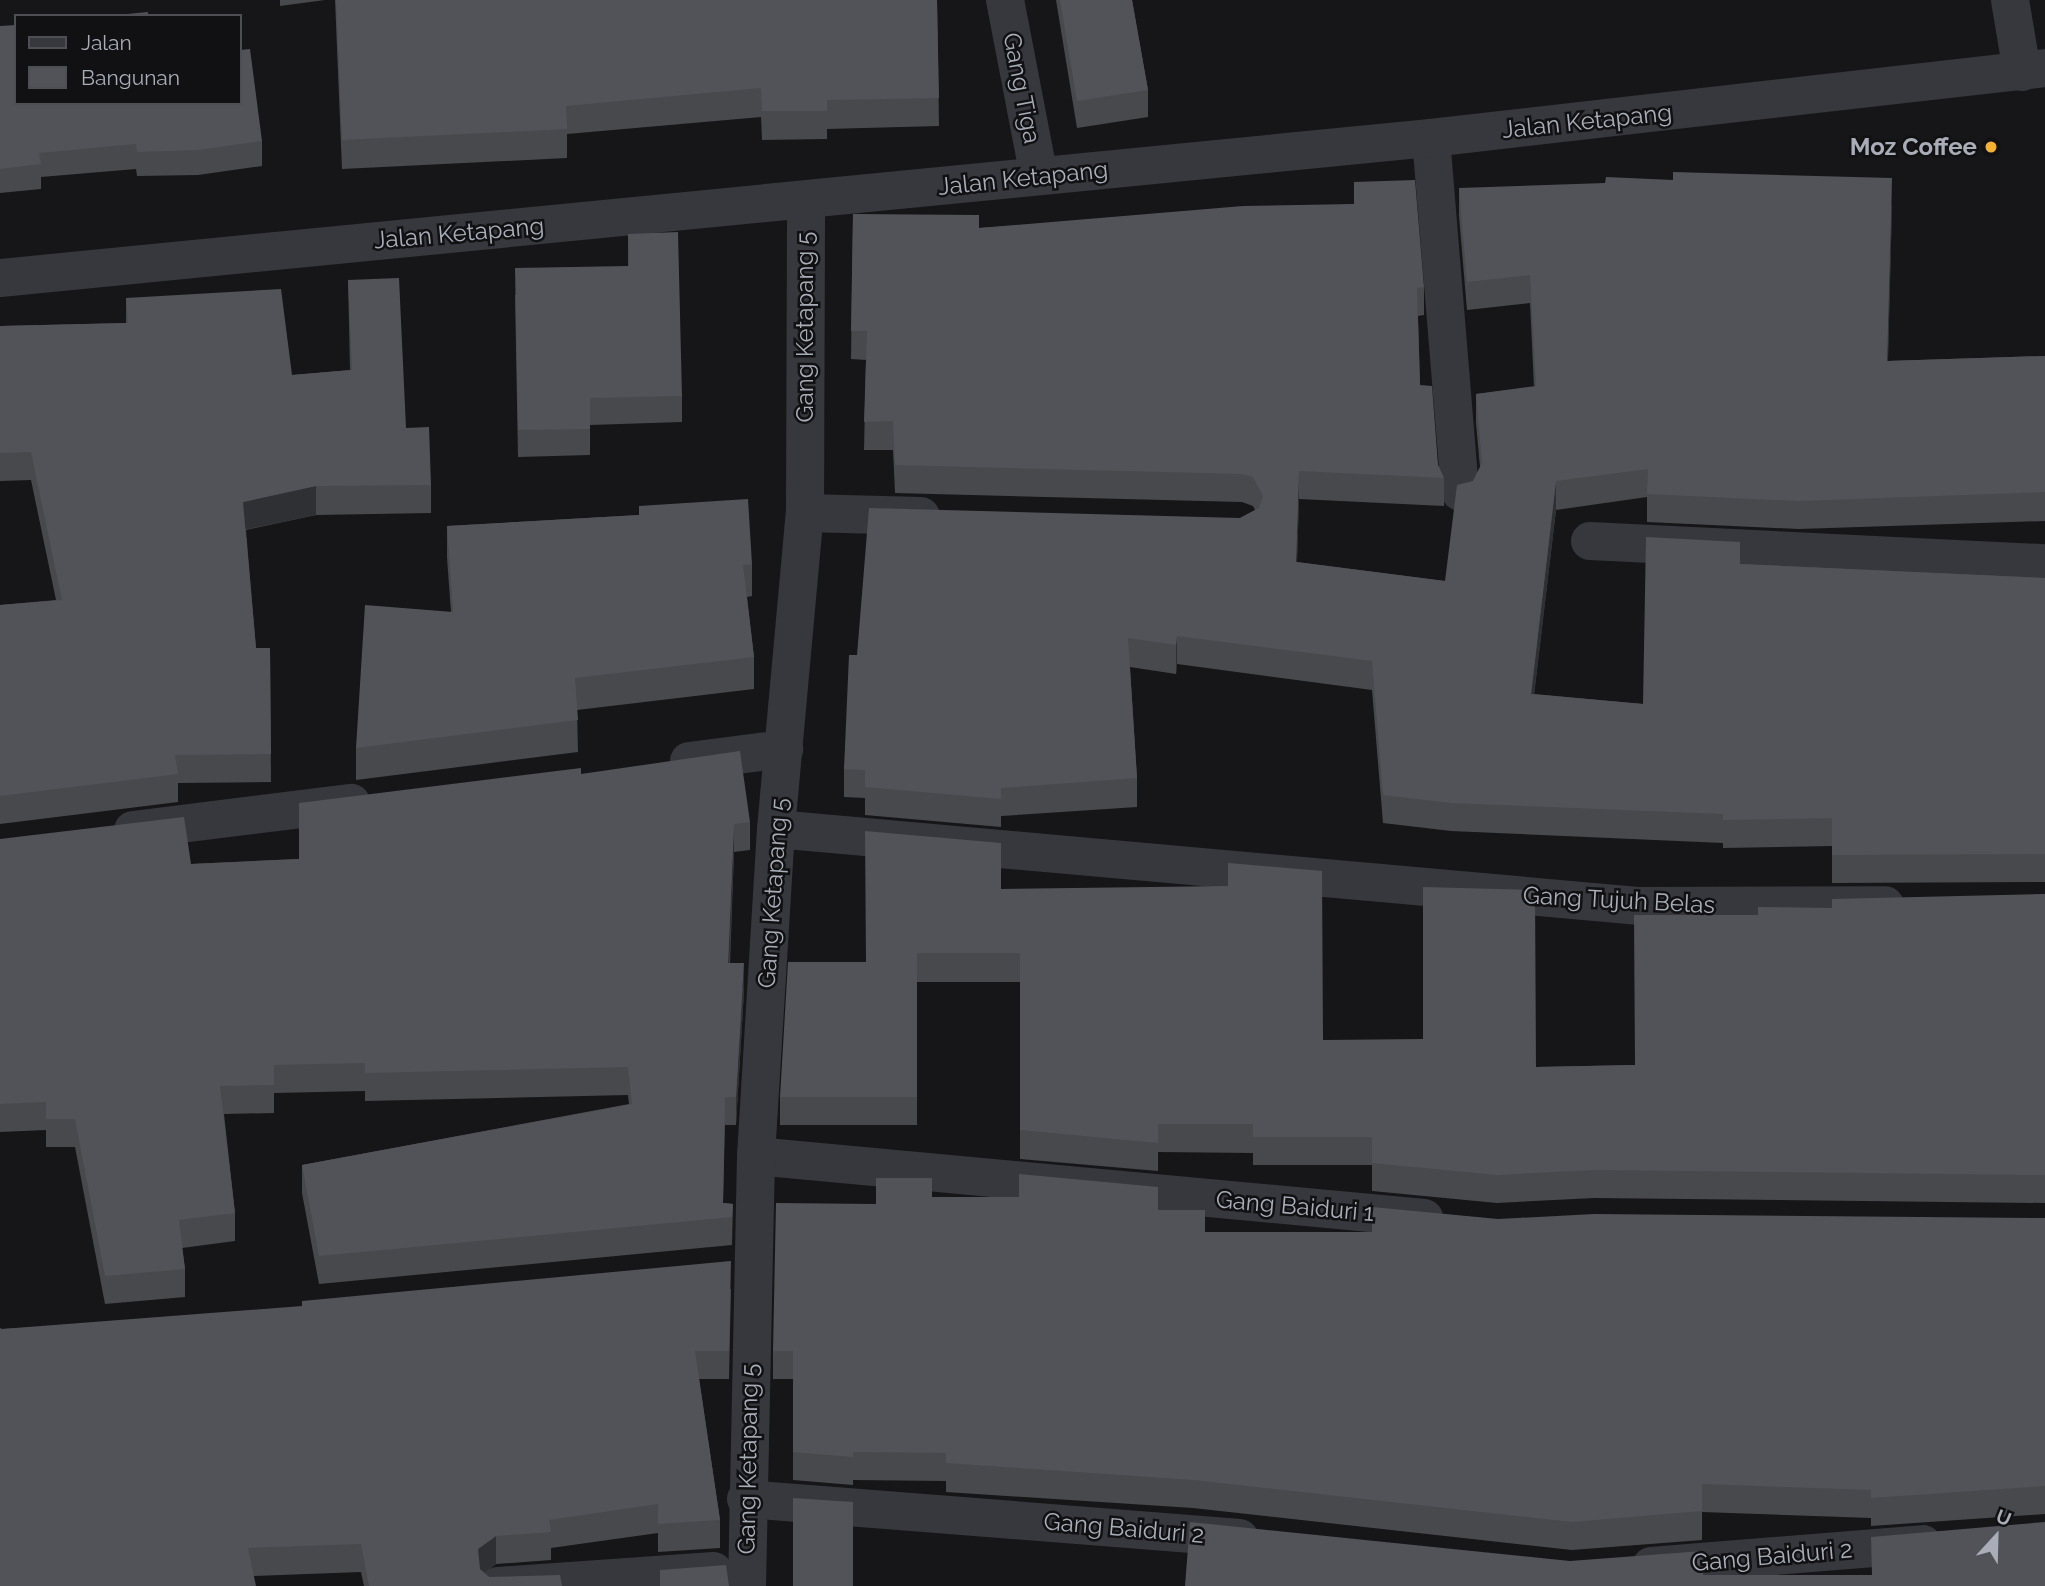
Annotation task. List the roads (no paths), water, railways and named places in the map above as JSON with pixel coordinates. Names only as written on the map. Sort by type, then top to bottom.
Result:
[{"type":"street","name":"Gang Tiga","points":[[1005,0],[1039,176]]},
{"type":"street","points":[[2010,0],[2034,70]]},
{"type":"street","name":"Jalan Ketapang","points":[[0,278],[1431,138],[2034,70]]},
{"type":"street","points":[[1431,138],[1460,492]]},
{"type":"street","name":"Gang Ketapang 5","points":[[747,1577],[746,1499],[756,1156],[776,829],[805,513],[806,201]]},
{"type":"street","points":[[805,513],[955,517]]},
{"type":"street","points":[[1590,541],[2045,563]]},
{"type":"street","points":[[648,766],[784,749]]},
{"type":"street","points":[[98,834],[390,798]]},
{"type":"street","name":"Gang Tujuh Belas","points":[[776,829],[1638,906],[1923,905]]},
{"type":"street","name":"Gang Baiduri 1","points":[[756,1156],[1456,1221]]},
{"type":"street","points":[[712,1269],[753,1265]]},
{"type":"street","name":"Gang Baiduri 2","points":[[746,1499],[1280,1542]]},
{"type":"street","name":"Gang Baiduri 2","points":[[1613,1569],[1961,1541]]},
{"type":"street","points":[[498,1586],[747,1577]]},
{"type":"place","name":"Moz Coffee","points":[[1991,147]]}]
